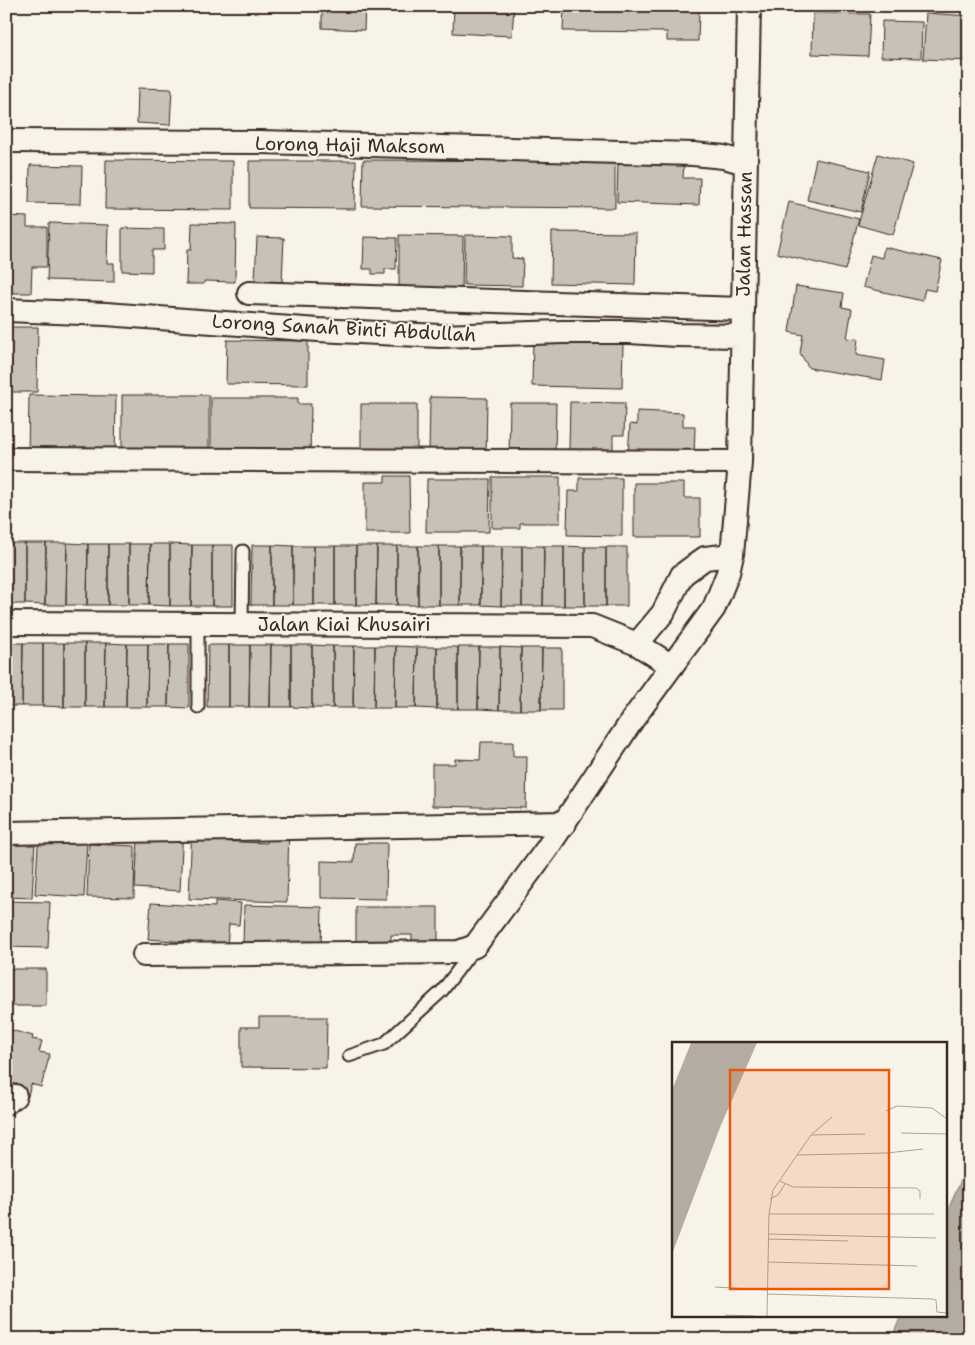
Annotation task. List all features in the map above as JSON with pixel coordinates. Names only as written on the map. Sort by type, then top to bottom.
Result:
[{"type":"street","name":"Jalan Hassan","points":[[475,946],[566,823],[633,718],[714,608],[728,573],[732,555],[740,462],[734,335],[742,309],[735,160],[749,6]]},
{"type":"street","name":"Lorong Haji Maksom","points":[[6,141],[260,142],[693,154],[735,160]]},
{"type":"street","points":[[248,293],[742,309]]},
{"type":"street","name":"Lorong Sanah Binti Abdullah","points":[[6,310],[106,314],[318,330],[440,336],[562,332],[734,335]]},
{"type":"street","points":[[6,459],[740,462]]},
{"type":"street","points":[[637,644],[664,613],[682,575],[705,558],[732,555]]},
{"type":"street","name":"Jalan Kiai Khusairi","points":[[6,623],[592,626],[637,644],[672,666]]},
{"type":"street","points":[[6,833],[566,823]]},
{"type":"street","points":[[144,956],[459,952],[475,946]]},
{"type":"lane","points":[[242,623],[243,551]]},
{"type":"lane","points":[[198,624],[198,706]]},
{"type":"lane","points":[[349,1056],[384,1044],[442,992],[475,946]]},
{"type":"shaded area","points":[[969,1162],[969,1339],[891,1339],[900,1318],[948,1318],[948,1209]]},
{"type":"building","points":[[322,6],[365,6],[364,30],[322,28]]},
{"type":"building","points":[[454,6],[514,6],[512,36],[453,33]]},
{"type":"building","points":[[564,6],[651,6],[651,10],[699,10],[698,41],[667,41],[667,32],[563,31]]},
{"type":"building","points":[[813,13],[870,14],[868,56],[812,54]]},
{"type":"building","points":[[926,13],[969,16],[969,61],[923,59]]},
{"type":"building","points":[[882,21],[922,22],[921,58],[881,57]]},
{"type":"building","points":[[138,88],[172,89],[170,125],[137,123]]},
{"type":"building","points":[[878,154],[913,164],[893,235],[858,225]]},
{"type":"building","points":[[816,159],[870,171],[861,212],[807,200]]},
{"type":"building","points":[[106,160],[233,161],[233,210],[105,209]]},
{"type":"building","points":[[363,160],[615,161],[615,208],[362,206]]},
{"type":"building","points":[[249,161],[356,161],[355,209],[249,208]]},
{"type":"building","points":[[618,161],[684,163],[683,178],[700,178],[699,205],[617,202]]},
{"type":"building","points":[[30,165],[82,166],[81,204],[29,203]]},
{"type":"building","points":[[789,202],[859,219],[845,270],[777,253]]},
{"type":"building","points":[[6,216],[27,217],[27,227],[47,227],[47,267],[32,267],[31,293],[6,293]]},
{"type":"building","points":[[49,223],[108,225],[107,263],[114,263],[114,282],[47,280]]},
{"type":"building","points":[[192,223],[236,224],[235,282],[204,281],[204,284],[186,284],[187,250],[191,250]]},
{"type":"building","points":[[122,228],[164,229],[164,250],[152,250],[152,272],[122,271]]},
{"type":"building","points":[[552,232],[636,233],[635,285],[551,283]]},
{"type":"building","points":[[399,235],[463,236],[462,288],[399,287]]},
{"type":"building","points":[[465,235],[512,236],[512,258],[523,259],[522,286],[464,285]]},
{"type":"building","points":[[257,237],[284,238],[282,282],[255,281]]},
{"type":"building","points":[[364,237],[397,238],[396,269],[385,269],[385,274],[372,274],[372,269],[363,269]]},
{"type":"building","points":[[884,247],[942,260],[935,291],[925,289],[922,301],[863,287],[871,255],[882,258]]},
{"type":"building","points":[[796,286],[844,293],[842,307],[852,309],[847,338],[858,339],[856,355],[885,360],[882,380],[809,368],[800,353],[803,335],[789,332]]},
{"type":"building","points":[[6,327],[38,327],[37,392],[6,392]]},
{"type":"building","points":[[227,340],[308,341],[308,385],[226,384]]},
{"type":"building","points":[[533,340],[623,342],[622,388],[532,386]]},
{"type":"building","points":[[6,395],[9,395],[9,455],[6,455]]},
{"type":"building","points":[[29,395],[116,396],[115,458],[28,457]]},
{"type":"building","points":[[122,395],[209,395],[209,458],[122,458]]},
{"type":"building","points":[[430,397],[487,398],[486,456],[429,455]]},
{"type":"building","points":[[211,398],[298,398],[298,404],[311,404],[310,458],[264,458],[264,448],[211,448]]},
{"type":"building","points":[[570,402],[625,403],[624,435],[613,435],[613,451],[569,450]]},
{"type":"building","points":[[510,403],[556,403],[555,458],[509,457]]},
{"type":"building","points":[[361,404],[417,404],[417,451],[361,451]]},
{"type":"building","points":[[637,411],[683,413],[683,426],[695,426],[694,459],[628,457],[630,424],[637,425]]},
{"type":"building","points":[[385,476],[409,476],[410,533],[365,533],[365,482],[385,482]]},
{"type":"building","points":[[492,477],[560,477],[560,523],[520,523],[520,528],[492,528]]},
{"type":"building","points":[[579,478],[622,478],[622,536],[567,535],[568,491],[579,491]]},
{"type":"building","points":[[427,479],[490,479],[489,532],[426,532]]},
{"type":"building","points":[[634,483],[684,483],[684,498],[700,498],[700,537],[634,537]]},
{"type":"building","points":[[6,543],[25,543],[25,604],[6,604]]},
{"type":"building","points":[[25,543],[46,543],[45,605],[25,604]]},
{"type":"building","points":[[46,543],[67,543],[66,605],[45,605]]},
{"type":"building","points":[[67,543],[88,544],[87,605],[66,605]]},
{"type":"building","points":[[88,544],[108,544],[108,605],[87,605]]},
{"type":"building","points":[[108,544],[129,544],[129,605],[108,605]]},
{"type":"building","points":[[129,544],[150,544],[149,605],[129,605]]},
{"type":"building","points":[[150,544],[170,544],[170,606],[149,605]]},
{"type":"building","points":[[170,544],[192,545],[191,606],[170,606]]},
{"type":"building","points":[[192,545],[212,545],[212,606],[191,606]]},
{"type":"building","points":[[212,545],[233,545],[233,606],[212,606]]},
{"type":"building","points":[[252,545],[272,545],[272,605],[251,605]]},
{"type":"building","points":[[272,545],[293,546],[293,605],[272,605]]},
{"type":"building","points":[[293,546],[314,546],[314,605],[293,605]]},
{"type":"building","points":[[314,546],[335,546],[335,605],[314,605]]},
{"type":"building","points":[[335,546],[356,546],[356,605],[335,605]]},
{"type":"building","points":[[356,546],[377,546],[376,605],[356,605]]},
{"type":"building","points":[[377,546],[397,546],[397,605],[376,605]]},
{"type":"building","points":[[397,546],[418,546],[418,605],[397,605]]},
{"type":"building","points":[[418,546],[439,546],[439,605],[418,605]]},
{"type":"building","points":[[439,546],[460,546],[460,605],[439,605]]},
{"type":"building","points":[[460,546],[481,546],[481,605],[460,605]]},
{"type":"building","points":[[481,546],[502,546],[501,606],[481,605]]},
{"type":"building","points":[[502,546],[522,546],[522,606],[501,606]]},
{"type":"building","points":[[522,546],[544,546],[543,606],[522,606]]},
{"type":"building","points":[[544,546],[564,546],[564,606],[543,606]]},
{"type":"building","points":[[564,546],[585,547],[585,606],[564,606]]},
{"type":"building","points":[[585,547],[606,547],[606,606],[585,606]]},
{"type":"building","points":[[606,547],[627,547],[627,606],[606,606]]},
{"type":"building","points":[[6,643],[23,643],[22,706],[6,706]]},
{"type":"building","points":[[23,643],[43,643],[43,706],[22,706]]},
{"type":"building","points":[[43,643],[64,643],[64,707],[43,706]]},
{"type":"building","points":[[64,643],[85,643],[85,707],[64,707]]},
{"type":"building","points":[[85,643],[106,643],[105,707],[85,707]]},
{"type":"building","points":[[106,643],[127,644],[126,707],[105,707]]},
{"type":"building","points":[[127,644],[148,644],[147,707],[126,707]]},
{"type":"building","points":[[148,644],[169,644],[168,707],[147,707]]},
{"type":"building","points":[[169,644],[189,644],[189,708],[168,707]]},
{"type":"building","points":[[208,645],[229,645],[229,707],[207,707]]},
{"type":"building","points":[[229,645],[250,645],[249,707],[229,707]]},
{"type":"building","points":[[250,645],[271,645],[270,707],[249,707]]},
{"type":"building","points":[[271,645],[291,645],[291,707],[270,707]]},
{"type":"building","points":[[291,645],[312,645],[312,708],[291,707]]},
{"type":"building","points":[[312,645],[333,646],[333,708],[312,708]]},
{"type":"building","points":[[333,646],[354,646],[353,708],[333,708]]},
{"type":"building","points":[[354,646],[375,646],[374,708],[353,708]]},
{"type":"building","points":[[375,646],[396,646],[395,708],[374,708]]},
{"type":"building","points":[[396,646],[417,647],[416,708],[395,708]]},
{"type":"building","points":[[417,647],[437,647],[437,709],[416,708]]},
{"type":"building","points":[[437,647],[458,647],[458,709],[437,709]]},
{"type":"building","points":[[458,647],[479,647],[478,709],[458,709]]},
{"type":"building","points":[[479,647],[500,647],[499,710],[478,709]]},
{"type":"building","points":[[500,647],[521,648],[520,710],[499,710]]},
{"type":"building","points":[[521,648],[542,648],[541,710],[520,710]]},
{"type":"building","points":[[542,648],[562,648],[562,710],[541,710]]},
{"type":"building","points":[[481,742],[513,742],[513,756],[527,756],[526,808],[432,806],[432,764],[455,764],[455,759],[480,760]]},
{"type":"building","points":[[139,823],[183,825],[180,891],[135,888]]},
{"type":"building","points":[[192,826],[213,828],[213,841],[267,843],[267,828],[289,829],[287,902],[189,899]]},
{"type":"building","points":[[39,829],[87,841],[84,897],[35,894]]},
{"type":"building","points":[[6,839],[35,841],[32,898],[6,897]]},
{"type":"building","points":[[355,843],[387,843],[386,899],[321,898],[321,861],[354,862]]},
{"type":"building","points":[[89,844],[135,846],[134,898],[87,897]]},
{"type":"building","points":[[6,901],[50,902],[48,948],[6,947]]},
{"type":"building","points":[[215,901],[241,903],[239,925],[229,924],[227,945],[148,939],[151,903],[215,907]]},
{"type":"building","points":[[244,905],[322,907],[321,948],[243,946]]},
{"type":"building","points":[[356,907],[438,907],[438,945],[412,945],[412,935],[391,935],[391,945],[356,942]]},
{"type":"building","points":[[6,969],[46,969],[46,1006],[6,1006]]},
{"type":"building","points":[[259,1017],[327,1017],[326,1068],[241,1067],[241,1027],[259,1027]]},
{"type":"building","points":[[7,1029],[33,1036],[32,1039],[42,1041],[39,1052],[50,1054],[41,1087],[31,1084],[27,1100],[6,1095]]}]
